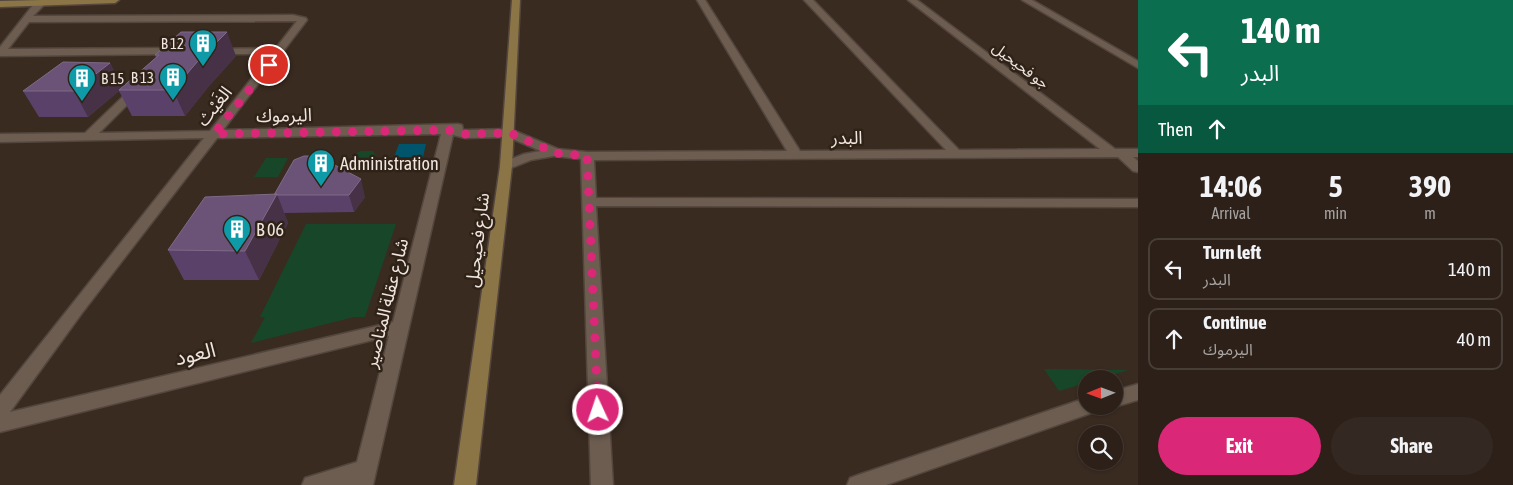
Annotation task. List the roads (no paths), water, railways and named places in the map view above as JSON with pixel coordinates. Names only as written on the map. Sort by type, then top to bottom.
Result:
[{"type":"street","points":[[0,4],[115,0]]},
{"type":"street","name":"شارع فحيحيل","points":[[465,485],[510,129],[516,0]]},
{"type":"street","points":[[702,0],[796,155]]},
{"type":"street","points":[[808,0],[956,154]]},
{"type":"street","name":"جو فحيحيل","points":[[912,0],[1138,168]]},
{"type":"street","points":[[1026,0],[1138,65]]},
{"type":"street","points":[[0,52],[26,19],[43,2]]},
{"type":"street","name":"الغَيْث","points":[[0,410],[76,309],[303,22],[301,18],[26,19]]},
{"type":"street","points":[[0,52],[182,51],[163,64]]},
{"type":"street","points":[[205,51],[280,51]]},
{"type":"street","points":[[88,136],[150,77]]},
{"type":"street","name":"اليرموك","points":[[0,138],[448,130],[465,134],[486,129],[510,129]]},
{"type":"street","name":"البدر","points":[[510,129],[556,153]]},
{"type":"street","name":"شارع عقلة المناصير","points":[[364,477],[448,130]]},
{"type":"street","name":"البدر","points":[[506,166],[528,157],[556,153],[587,156],[1138,153]]},
{"type":"street","points":[[587,156],[602,485]]},
{"type":"street","points":[[588,202],[1138,203]]},
{"type":"street","name":"العود","points":[[0,423],[401,327]]},
{"type":"street","points":[[1123,396],[1138,392]]},
{"type":"street","points":[[858,485],[1078,409]]},
{"type":"street","points":[[313,485],[364,477]]},
{"type":"water","points":[[399,144],[426,144],[423,157],[394,157]]},
{"type":"place","name":"B 12","points":[[203,67]]},
{"type":"place","name":"B 13","points":[[173,101]]},
{"type":"place","name":"B 15","points":[[82,102]]},
{"type":"place","name":"Administration","points":[[321,187]]},
{"type":"place","name":"B 06","points":[[237,253]]}]
